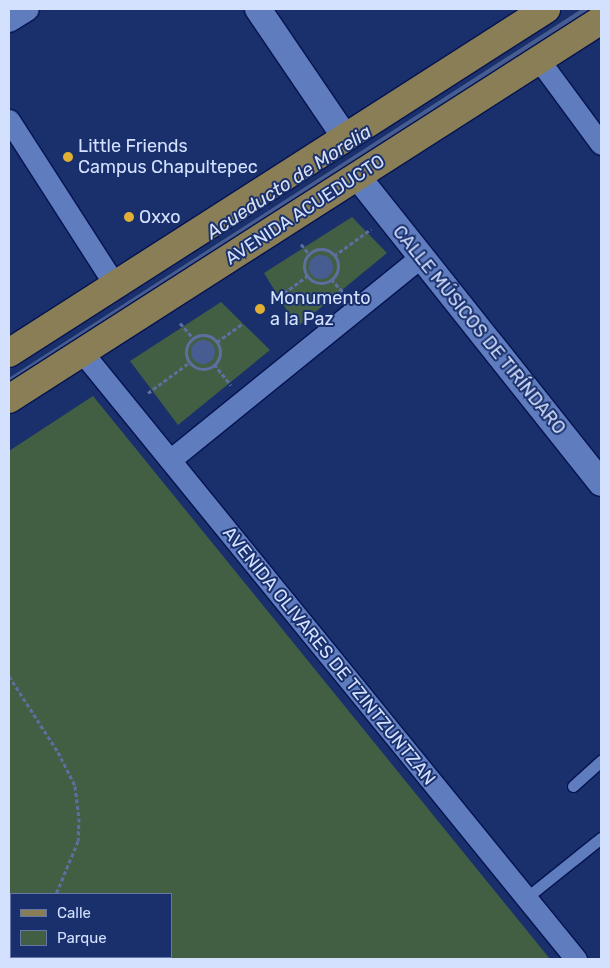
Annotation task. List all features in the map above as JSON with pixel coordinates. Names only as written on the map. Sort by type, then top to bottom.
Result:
[{"type":"main road","points":[[9,353],[546,9]]},
{"type":"main road","name":"AVENIDA ACUEDUCTO","points":[[9,399],[601,20]]},
{"type":"street","points":[[9,21],[28,9]]},
{"type":"street","points":[[258,9],[345,137]]},
{"type":"street","points":[[539,60],[598,132]]},
{"type":"street","points":[[10,126],[115,285]]},
{"type":"street","name":"CALLE MÚSICOS DE TIRÍNDARO","points":[[357,176],[601,483]]},
{"type":"street","points":[[170,460],[421,257]]},
{"type":"street","name":"AVENIDA OLIVARES DE TZINTZUNTZAN","points":[[82,352],[576,959]]},
{"type":"lane","points":[[573,786],[601,761]]},
{"type":"lane","points":[[526,898],[601,838]]},
{"type":"path","points":[[334,256],[371,229]]},
{"type":"path","points":[[301,244],[309,254]]},
{"type":"path","points":[[320,249],[334,256],[337,266],[331,279],[319,283],[307,276],[304,263],[309,254],[320,249]]},
{"type":"path","points":[[279,297],[307,276]]},
{"type":"path","points":[[331,279],[344,293]]},
{"type":"path","points":[[180,323],[193,338]]},
{"type":"path","points":[[217,342],[243,323]]},
{"type":"path","points":[[208,336],[217,342],[220,352],[214,364],[202,369],[190,362],[187,348],[193,338],[208,336]]},
{"type":"path","points":[[148,393],[190,362]]},
{"type":"path","points":[[214,364],[231,385]]},
{"type":"path","points":[[9,676],[58,752],[75,786],[79,818],[78,841],[56,893]]},
{"type":"path","points":[[503,959],[517,959]]},
{"type":"green space","points":[[352,217],[387,253],[297,327],[264,273]]},
{"type":"green space","points":[[221,302],[270,350],[178,425],[130,361]]},
{"type":"green space","points":[[93,396],[550,959],[9,959],[9,451]]},
{"type":"water","points":[[321,255],[329,259],[333,267],[329,275],[321,279],[313,275],[309,267],[313,259]]},
{"type":"water","points":[[203,340],[211,344],[215,352],[211,360],[203,364],[195,360],[191,352],[195,344]]},
{"type":"waterway","name":"Acueducto de Morelia","points":[[9,380],[585,9]]},
{"type":"place","name":"Little Friends Campus Chapultepec","points":[[68,157]]},
{"type":"place","name":"Oxxo","points":[[129,217]]},
{"type":"place","name":"Monumento a la Paz","points":[[260,309]]}]
